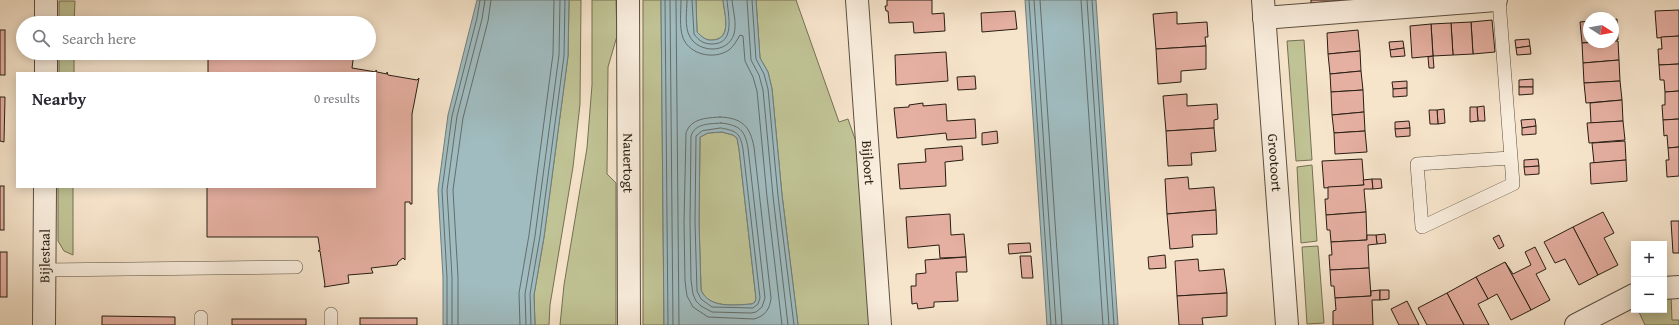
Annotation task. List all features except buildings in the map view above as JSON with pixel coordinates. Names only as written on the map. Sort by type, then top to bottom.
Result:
[{"type":"street","points":[[46,0],[46,16]]},
{"type":"street","name":"Nauertogt","points":[[628,0],[629,325]]},
{"type":"street","name":"Bijloort","points":[[857,0],[880,325]]},
{"type":"street","points":[[1264,9],[1497,0]]},
{"type":"street","name":"Grootoort","points":[[1264,9],[1287,325]]},
{"type":"street","points":[[46,60],[46,72]]},
{"type":"street","name":"Bijlestaal","points":[[44,325],[45,188]]},
{"type":"street","points":[[1667,288],[1679,287]]},
{"type":"street","points":[[1576,325],[1631,297]]},
{"type":"lane","points":[[1497,0],[1513,184],[1422,227],[1417,164],[1510,158]]},
{"type":"lane","points":[[45,270],[296,267]]},
{"type":"green space","points":[[569,0],[581,0],[580,104],[573,167],[550,305],[549,325],[535,325],[534,295],[544,237],[568,56]]},
{"type":"green space","points":[[592,0],[616,0],[617,36],[608,67],[607,174],[616,183],[616,325],[560,325],[564,285],[587,148],[592,85]]},
{"type":"green space","points":[[643,0],[661,0],[664,325],[643,325]]},
{"type":"green space","points":[[696,0],[723,0],[726,24],[723,35],[719,38],[708,40],[697,32]]},
{"type":"green space","points":[[756,0],[796,0],[839,122],[848,119],[861,156],[872,325],[798,325],[782,195],[772,89],[768,72],[760,58]]},
{"type":"green space","points":[[59,1],[75,1],[74,16],[59,16]]},
{"type":"green space","points":[[1304,40],[1312,160],[1296,161],[1287,41]]},
{"type":"green space","points":[[59,60],[74,60],[74,72],[59,72]]},
{"type":"green space","points":[[722,132],[733,135],[737,138],[739,149],[756,299],[752,304],[731,305],[716,303],[705,296],[701,290],[699,222],[700,137],[708,133]]},
{"type":"green space","points":[[1312,165],[1317,241],[1301,243],[1297,167]]},
{"type":"green space","points":[[58,188],[73,188],[73,255],[64,251],[58,241]]},
{"type":"green space","points":[[1318,246],[1324,323],[1307,324],[1302,247]]},
{"type":"green space","points":[[1671,296],[1672,320],[1679,320],[1679,325],[1645,325],[1639,313],[1667,313],[1667,297]]},
{"type":"water","points":[[477,0],[569,0],[568,56],[544,237],[534,295],[535,325],[443,325],[443,277],[438,190],[448,115]]},
{"type":"water","points":[[661,0],[696,0],[697,32],[708,40],[713,40],[723,35],[725,30],[726,18],[723,0],[756,0],[760,58],[768,72],[772,89],[782,195],[798,325],[664,325]],"holes":[[[722,132],[733,135],[737,138],[739,149],[756,298],[755,302],[752,304],[731,305],[716,303],[705,296],[701,290],[699,222],[700,137],[708,133]]]},
{"type":"water","points":[[1025,0],[1096,0],[1118,325],[1047,325]]}]
